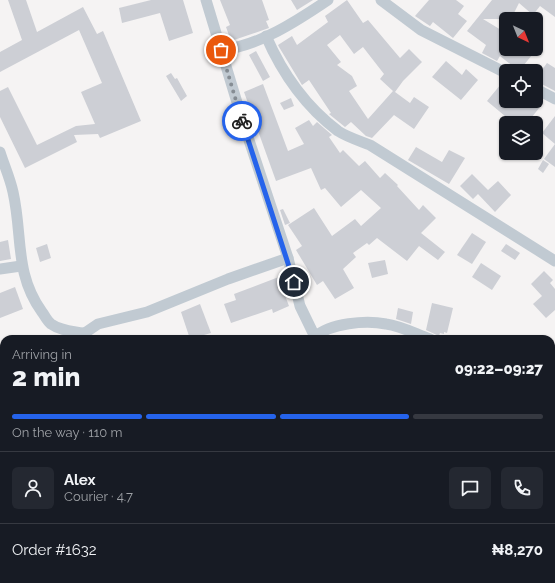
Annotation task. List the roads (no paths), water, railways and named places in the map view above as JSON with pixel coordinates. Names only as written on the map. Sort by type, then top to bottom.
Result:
[{"type":"street","points":[[206,0],[288,258],[300,306],[306,320],[317,335]]},
{"type":"street","points":[[221,50],[266,36],[328,0]]},
{"type":"street","points":[[381,0],[421,30],[499,69]]},
{"type":"street","points":[[266,36],[278,63],[298,93],[340,132],[370,145],[428,183],[555,261]]},
{"type":"street","points":[[543,93],[555,100]]},
{"type":"street","points":[[0,152],[13,192],[19,226],[21,266],[27,284],[38,307],[50,323],[60,329],[77,335]]},
{"type":"street","points":[[82,335],[98,324],[147,312],[228,279],[288,258]]},
{"type":"street","points":[[0,270],[21,266]]},
{"type":"street","points":[[320,335],[347,324],[386,323],[419,335]]}]
